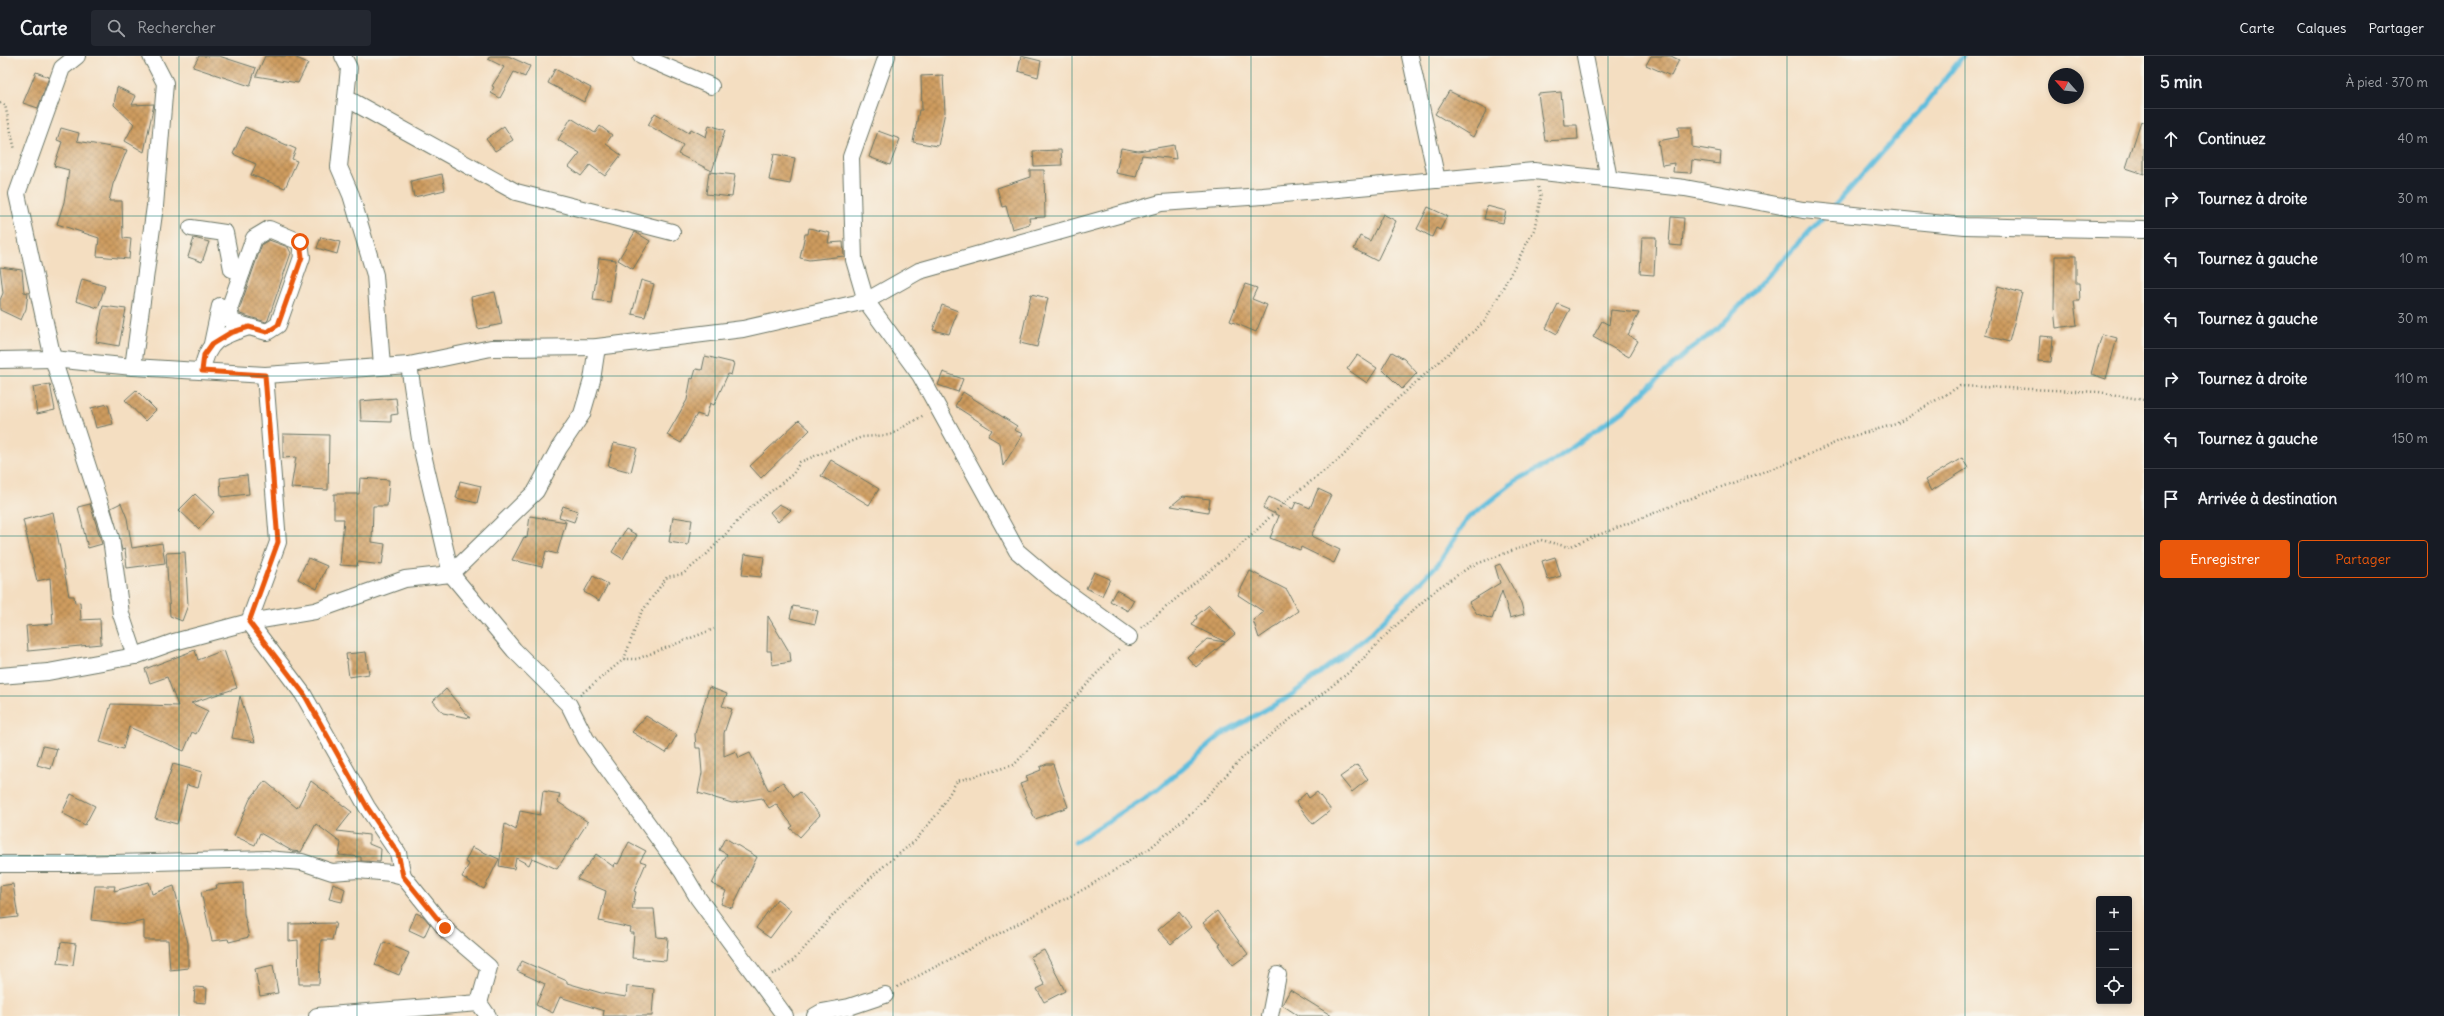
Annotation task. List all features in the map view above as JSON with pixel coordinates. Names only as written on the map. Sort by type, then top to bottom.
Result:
[{"type":"street","points":[[77,56],[62,68],[17,194],[53,359],[111,538],[121,614],[135,656]]},
{"type":"street","points":[[133,367],[155,206],[165,83],[150,56]]},
{"type":"street","points":[[343,56],[349,68],[339,167],[350,195],[375,275],[382,366]]},
{"type":"street","points":[[641,56],[711,86]]},
{"type":"street","points":[[887,56],[851,157],[854,260],[866,301],[920,375],[1016,551],[1057,585],[1129,637]]},
{"type":"street","points":[[1410,56],[1437,180]]},
{"type":"street","points":[[1585,56],[1610,179]]},
{"type":"street","points":[[346,98],[472,165],[516,192],[672,232]]},
{"type":"street","points":[[0,360],[53,359],[133,367],[265,375],[409,364],[491,348],[597,347],[743,329],[866,301],[919,270],[1161,203],[1263,196],[1534,171],[1685,188],[1803,210],[1958,225],[2144,230]]},
{"type":"street","points":[[191,228],[225,234],[237,271]]},
{"type":"street","points":[[202,371],[204,355],[212,344],[224,308],[237,271],[254,238],[269,229],[300,242],[302,257],[278,325],[267,332],[232,322],[224,308]]},
{"type":"street","points":[[212,344],[230,333],[249,327]]},
{"type":"street","points":[[0,676],[48,672],[135,656],[174,642],[249,622],[315,611],[405,579],[451,574],[536,491],[559,448],[582,414],[592,380],[597,347]]},
{"type":"street","points":[[409,364],[421,446],[451,574],[514,650],[569,705],[586,739],[678,865],[698,898],[785,1016]]},
{"type":"street","points":[[249,622],[278,542],[265,375]]},
{"type":"street","points":[[249,622],[304,694],[367,807],[398,853],[403,876],[448,932],[489,967],[483,1010],[317,1016]]},
{"type":"street","points":[[0,864],[76,864],[266,859],[302,862],[332,872],[380,871],[403,876]]},
{"type":"street","points":[[1270,1016],[1278,975]]},
{"type":"street","points":[[815,1016],[822,1012],[849,1007],[885,995]]},
{"type":"path","points":[[0,104],[5,105],[16,152]]},
{"type":"path","points":[[758,978],[780,971],[794,960],[844,904],[879,870],[914,841],[938,813],[957,781],[1014,765],[1129,637],[1250,537],[1287,500],[1342,457],[1386,409],[1485,321],[1534,230],[1541,197],[1534,171]]},
{"type":"path","points":[[885,995],[1086,888],[1150,848],[1192,812],[1243,757],[1353,669],[1392,629],[1438,588],[1471,566],[1541,540],[1568,547],[1702,494],[1796,460],[1846,438],[1896,424],[1960,386],[2099,392],[2144,400]]},
{"type":"path","points":[[569,705],[624,659],[641,613],[667,577],[683,574],[708,554],[751,507],[792,474],[800,462],[862,437],[890,435],[937,407]]},
{"type":"path","points":[[624,659],[637,660],[714,629]]},
{"type":"building","points":[[199,56],[219,56],[256,68],[250,86],[193,67]]},
{"type":"building","points":[[265,56],[292,56],[308,63],[298,83],[256,76]]},
{"type":"building","points":[[490,56],[508,56],[530,66],[525,77],[514,72],[500,98],[491,93],[494,87],[492,86],[504,67],[488,59]]},
{"type":"building","points":[[1021,56],[1041,61],[1038,77],[1018,71]]},
{"type":"building","points":[[1651,56],[1671,56],[1679,60],[1671,76],[1646,65]]},
{"type":"building","points":[[555,69],[591,88],[584,102],[548,83]]},
{"type":"building","points":[[36,72],[49,77],[38,108],[23,103]]},
{"type":"building","points":[[943,75],[945,112],[938,146],[913,142],[919,110],[922,110],[921,76]]},
{"type":"building","points":[[117,87],[136,96],[132,105],[154,104],[144,152],[125,141],[134,124],[114,105]]},
{"type":"building","points":[[1449,91],[1487,110],[1473,137],[1435,114]]},
{"type":"building","points":[[1561,92],[1564,125],[1577,125],[1578,139],[1545,141],[1538,94]]},
{"type":"building","points":[[655,113],[689,133],[691,129],[706,137],[709,125],[725,130],[712,171],[678,154],[683,145],[648,125]]},
{"type":"building","points":[[571,118],[595,133],[600,126],[612,135],[606,144],[621,155],[605,176],[590,165],[581,176],[569,167],[580,153],[558,140]]},
{"type":"building","points":[[2141,121],[2144,122],[2144,174],[2126,168]]},
{"type":"building","points":[[504,126],[513,140],[495,151],[486,139]]},
{"type":"building","points":[[245,127],[296,149],[292,159],[297,161],[285,188],[251,175],[256,164],[233,154]]},
{"type":"building","points":[[1678,127],[1692,127],[1692,147],[1721,152],[1720,164],[1692,160],[1691,173],[1673,172],[1674,163],[1662,165],[1658,141],[1679,137]]},
{"type":"building","points":[[61,128],[79,133],[77,141],[127,150],[113,184],[109,201],[122,201],[123,238],[131,239],[129,259],[97,256],[99,238],[57,224],[64,202],[69,170],[54,166],[62,142],[57,140]]},
{"type":"building","points":[[878,131],[900,139],[890,165],[869,157]]},
{"type":"building","points":[[1174,145],[1176,159],[1142,155],[1136,177],[1116,173],[1121,148],[1138,151]]},
{"type":"building","points":[[1061,150],[1062,165],[1034,166],[1033,151]]},
{"type":"building","points":[[774,154],[795,158],[790,184],[769,180]]},
{"type":"building","points":[[1030,170],[1044,170],[1045,217],[1029,218],[1030,224],[1012,229],[1006,206],[1002,207],[997,188],[1030,177]]},
{"type":"building","points":[[709,172],[735,175],[732,197],[706,194]]},
{"type":"building","points":[[442,174],[445,190],[414,197],[411,181]]},
{"type":"building","points":[[1487,206],[1506,211],[1503,223],[1484,219]]},
{"type":"building","points":[[1428,207],[1447,216],[1440,230],[1436,228],[1432,237],[1417,229]]},
{"type":"building","points":[[1383,214],[1396,221],[1377,261],[1354,249],[1360,236],[1370,241]]},
{"type":"building","points":[[1671,217],[1684,218],[1682,246],[1669,245]]},
{"type":"building","points":[[809,228],[830,233],[828,243],[843,242],[844,256],[809,260],[800,258],[805,234],[808,234]]},
{"type":"building","points":[[635,232],[650,241],[633,269],[618,260]]},
{"type":"building","points":[[321,237],[340,242],[337,254],[317,248]]},
{"type":"building","points":[[1642,237],[1656,237],[1654,275],[1640,274]]},
{"type":"building","points":[[194,238],[209,242],[202,262],[188,257]]},
{"type":"building","points":[[269,240],[288,247],[291,253],[266,322],[240,314],[239,310],[262,244]]},
{"type":"building","points":[[2055,256],[2076,256],[2076,283],[2079,283],[2080,301],[2074,301],[2077,325],[2056,328],[2054,308]]},
{"type":"building","points":[[599,258],[616,260],[610,302],[593,300]]},
{"type":"building","points":[[0,267],[22,270],[24,292],[28,293],[26,309],[21,320],[0,310],[0,300],[3,293]]},
{"type":"building","points":[[82,279],[105,286],[98,308],[76,301]]},
{"type":"building","points":[[641,280],[654,284],[645,317],[632,314]]},
{"type":"building","points":[[1245,284],[1257,288],[1252,299],[1267,305],[1256,332],[1230,321]]},
{"type":"building","points":[[1998,286],[2022,293],[2009,342],[1985,335]]},
{"type":"building","points":[[495,292],[502,324],[478,329],[471,297]]},
{"type":"building","points":[[1031,294],[1048,298],[1037,347],[1020,343]]},
{"type":"building","points":[[1558,304],[1570,309],[1557,334],[1546,328]]},
{"type":"building","points":[[942,305],[958,311],[949,334],[933,330]]},
{"type":"building","points":[[103,306],[126,309],[119,346],[96,342]]},
{"type":"building","points":[[1611,310],[1639,313],[1628,335],[1638,341],[1629,357],[1593,337],[1602,321],[1609,325]]},
{"type":"building","points":[[2102,334],[2117,338],[2106,379],[2091,374]]},
{"type":"building","points":[[2040,336],[2053,337],[2051,362],[2038,361]]},
{"type":"building","points":[[1392,352],[1404,359],[1417,373],[1402,389],[1382,369]]},
{"type":"building","points":[[1357,355],[1377,368],[1367,383],[1347,369]]},
{"type":"building","points":[[705,356],[734,363],[731,375],[728,374],[714,405],[710,403],[706,417],[697,414],[681,443],[667,435],[687,400],[691,378],[693,379],[696,369],[702,370]]},
{"type":"building","points":[[943,372],[963,379],[958,392],[938,385]]},
{"type":"building","points":[[50,384],[55,410],[37,414],[33,387]]},
{"type":"building","points":[[136,390],[156,410],[145,421],[125,400]]},
{"type":"building","points":[[963,392],[1017,426],[1014,430],[1023,434],[1003,466],[1000,443],[988,436],[992,430],[955,406]]},
{"type":"building","points":[[396,398],[398,414],[391,415],[391,422],[361,421],[360,401]]},
{"type":"building","points":[[108,404],[113,424],[96,428],[91,408]]},
{"type":"building","points":[[799,420],[810,430],[761,478],[750,466]]},
{"type":"building","points":[[283,434],[329,435],[328,490],[291,488],[296,457],[283,458]]},
{"type":"building","points":[[614,443],[637,448],[631,472],[608,466]]},
{"type":"building","points":[[1962,458],[1968,468],[1931,491],[1925,480]]},
{"type":"building","points":[[831,460],[879,489],[869,505],[821,476]]},
{"type":"building","points":[[247,475],[249,494],[221,497],[220,478]]},
{"type":"building","points":[[360,478],[389,480],[387,506],[373,506],[372,542],[385,544],[382,565],[358,562],[357,566],[340,565],[344,519],[334,519],[334,494],[359,494]]},
{"type":"building","points":[[460,481],[481,486],[477,503],[456,498]]},
{"type":"building","points":[[1318,489],[1331,495],[1311,536],[1340,550],[1334,563],[1301,547],[1300,550],[1270,538],[1279,516],[1263,508],[1269,497],[1293,509],[1296,502],[1310,508]]},
{"type":"building","points":[[195,494],[214,512],[199,529],[179,510]]},
{"type":"building","points":[[1183,496],[1210,499],[1208,512],[1171,506]]},
{"type":"building","points":[[121,503],[127,518],[132,548],[162,543],[165,563],[127,568],[125,549],[122,550],[111,508]]},
{"type":"building","points":[[90,504],[102,544],[88,548],[78,507]]},
{"type":"building","points":[[779,504],[791,510],[778,522],[770,512]]},
{"type":"building","points":[[563,506],[578,511],[574,522],[559,517]]},
{"type":"building","points":[[53,512],[69,596],[74,596],[75,603],[80,602],[81,620],[100,619],[101,644],[28,651],[26,626],[53,624],[50,578],[37,581],[23,520]]},
{"type":"building","points":[[530,516],[566,522],[557,554],[546,551],[542,567],[512,560],[524,537],[527,538]]},
{"type":"building","points":[[673,517],[692,520],[688,545],[669,542]]},
{"type":"building","points":[[626,529],[637,535],[623,559],[612,552]]},
{"type":"building","points":[[185,552],[188,605],[182,621],[170,616],[166,553]]},
{"type":"building","points":[[745,554],[764,557],[761,577],[742,575]]},
{"type":"building","points":[[1555,557],[1561,576],[1548,580],[1542,561]]},
{"type":"building","points":[[308,558],[327,566],[317,589],[298,579]]},
{"type":"building","points":[[1500,564],[1521,603],[1524,614],[1510,618],[1502,591],[1492,619],[1477,614],[1469,602],[1500,583],[1495,566]]},
{"type":"building","points":[[1250,571],[1287,590],[1298,611],[1259,638],[1253,620],[1264,612],[1238,595]]},
{"type":"building","points":[[1094,572],[1110,579],[1102,596],[1086,588]]},
{"type":"building","points":[[593,576],[608,584],[599,601],[584,592]]},
{"type":"building","points":[[1116,590],[1134,600],[1128,611],[1110,601]]},
{"type":"building","points":[[1209,605],[1235,634],[1196,667],[1187,657],[1207,639],[1225,642],[1192,625],[1197,618],[1196,616]]},
{"type":"building","points":[[793,606],[818,611],[815,624],[790,618]]},
{"type":"building","points":[[768,616],[790,653],[791,662],[772,665],[771,651],[767,651]]},
{"type":"building","points":[[195,650],[198,660],[224,650],[237,688],[191,703],[208,711],[196,734],[192,732],[184,751],[129,727],[123,749],[100,742],[111,704],[178,706],[167,677],[150,683],[145,669]]},
{"type":"building","points":[[366,652],[369,674],[349,677],[346,654]]},
{"type":"building","points":[[709,687],[727,694],[722,706],[732,709],[724,733],[724,756],[736,751],[739,758],[750,753],[769,791],[783,782],[794,797],[800,792],[820,815],[800,837],[790,828],[793,826],[776,804],[769,808],[762,798],[732,803],[698,793],[702,773],[700,748],[696,748],[695,734]]},
{"type":"building","points":[[446,689],[470,718],[443,713],[433,701]]},
{"type":"building","points":[[240,696],[255,742],[232,738]]},
{"type":"building","points":[[646,716],[677,735],[666,753],[632,732]]},
{"type":"building","points":[[43,746],[57,749],[51,769],[37,765]]},
{"type":"building","points":[[173,764],[202,772],[198,788],[187,785],[177,824],[155,818]]},
{"type":"building","points":[[1047,764],[1053,764],[1068,807],[1035,819],[1020,784],[1028,781],[1026,776],[1041,770],[1040,767]]},
{"type":"building","points":[[1357,765],[1368,779],[1352,792],[1340,777]]},
{"type":"building","points":[[265,781],[297,808],[311,781],[352,812],[337,831],[369,835],[369,844],[381,849],[380,862],[361,861],[361,857],[339,855],[341,843],[316,824],[301,852],[292,851],[260,833],[255,845],[234,836],[250,799]]},
{"type":"building","points":[[543,791],[560,794],[558,802],[588,822],[557,869],[532,858],[529,865],[516,858],[514,869],[499,866],[505,824],[516,830],[520,811],[540,815]]},
{"type":"building","points":[[1317,792],[1331,810],[1313,824],[1296,802],[1306,793],[1309,798]]},
{"type":"building","points":[[71,794],[95,806],[85,825],[62,813]]},
{"type":"building","points":[[725,838],[757,857],[732,908],[721,904],[726,891],[712,884],[727,854],[719,850]]},
{"type":"building","points":[[629,842],[646,851],[640,861],[646,863],[634,891],[636,892],[632,909],[654,909],[657,937],[668,938],[666,961],[632,958],[634,933],[630,933],[631,928],[599,921],[606,891],[577,879],[596,854],[614,867],[615,863],[618,864]]},
{"type":"building","points":[[472,847],[499,859],[484,889],[462,877],[469,864],[465,862]]},
{"type":"building","points":[[149,882],[152,894],[174,886],[188,943],[188,968],[170,970],[168,940],[144,940],[144,921],[128,924],[91,920],[95,886],[115,886],[114,891]]},
{"type":"building","points":[[243,883],[244,914],[249,937],[229,942],[228,939],[212,941],[201,892],[217,888],[216,885]]},
{"type":"building","points":[[333,883],[345,889],[342,902],[329,899]]},
{"type":"building","points":[[13,884],[18,917],[0,919],[0,886]]},
{"type":"building","points":[[777,899],[791,910],[770,938],[756,928]]},
{"type":"building","points":[[1217,911],[1248,954],[1233,965],[1219,945],[1221,944],[1203,923]]},
{"type":"building","points":[[1179,912],[1191,927],[1171,944],[1158,930]]},
{"type":"building","points":[[416,913],[423,916],[430,924],[424,937],[409,930]]},
{"type":"building","points":[[336,923],[332,940],[321,940],[319,984],[299,984],[298,940],[289,941],[289,924]]},
{"type":"building","points":[[61,942],[76,944],[73,965],[58,963]]},
{"type":"building","points":[[384,942],[409,953],[399,975],[375,965]]},
{"type":"building","points":[[1044,950],[1065,991],[1044,1002],[1037,989],[1045,985],[1030,957]]},
{"type":"building","points":[[522,961],[567,981],[567,983],[601,993],[626,997],[627,986],[654,989],[652,1016],[603,1016],[604,1011],[560,997],[553,1013],[536,1005],[545,984],[517,971]]},
{"type":"building","points":[[273,965],[278,993],[260,996],[255,969]]},
{"type":"building","points":[[195,987],[207,988],[206,1003],[194,1002]]},
{"type":"building","points":[[1290,990],[1332,1016],[1299,1016],[1282,1005]]},
{"type":"waterway","points":[[1831,210],[1924,106],[1963,56]]},
{"type":"waterway","points":[[1075,842],[1157,790],[1221,735],[1290,696],[1370,634],[1439,563],[1467,519],[1515,481],[1552,462],[1624,410],[1688,351],[1719,328],[1825,215]]},
{"type":"route","points":[[300,242],[302,257],[278,325],[267,332],[249,327],[230,333],[212,344],[204,355],[202,371],[265,375],[278,542],[249,622],[304,694],[367,807],[398,853],[403,876],[431,913],[445,928]]}]
